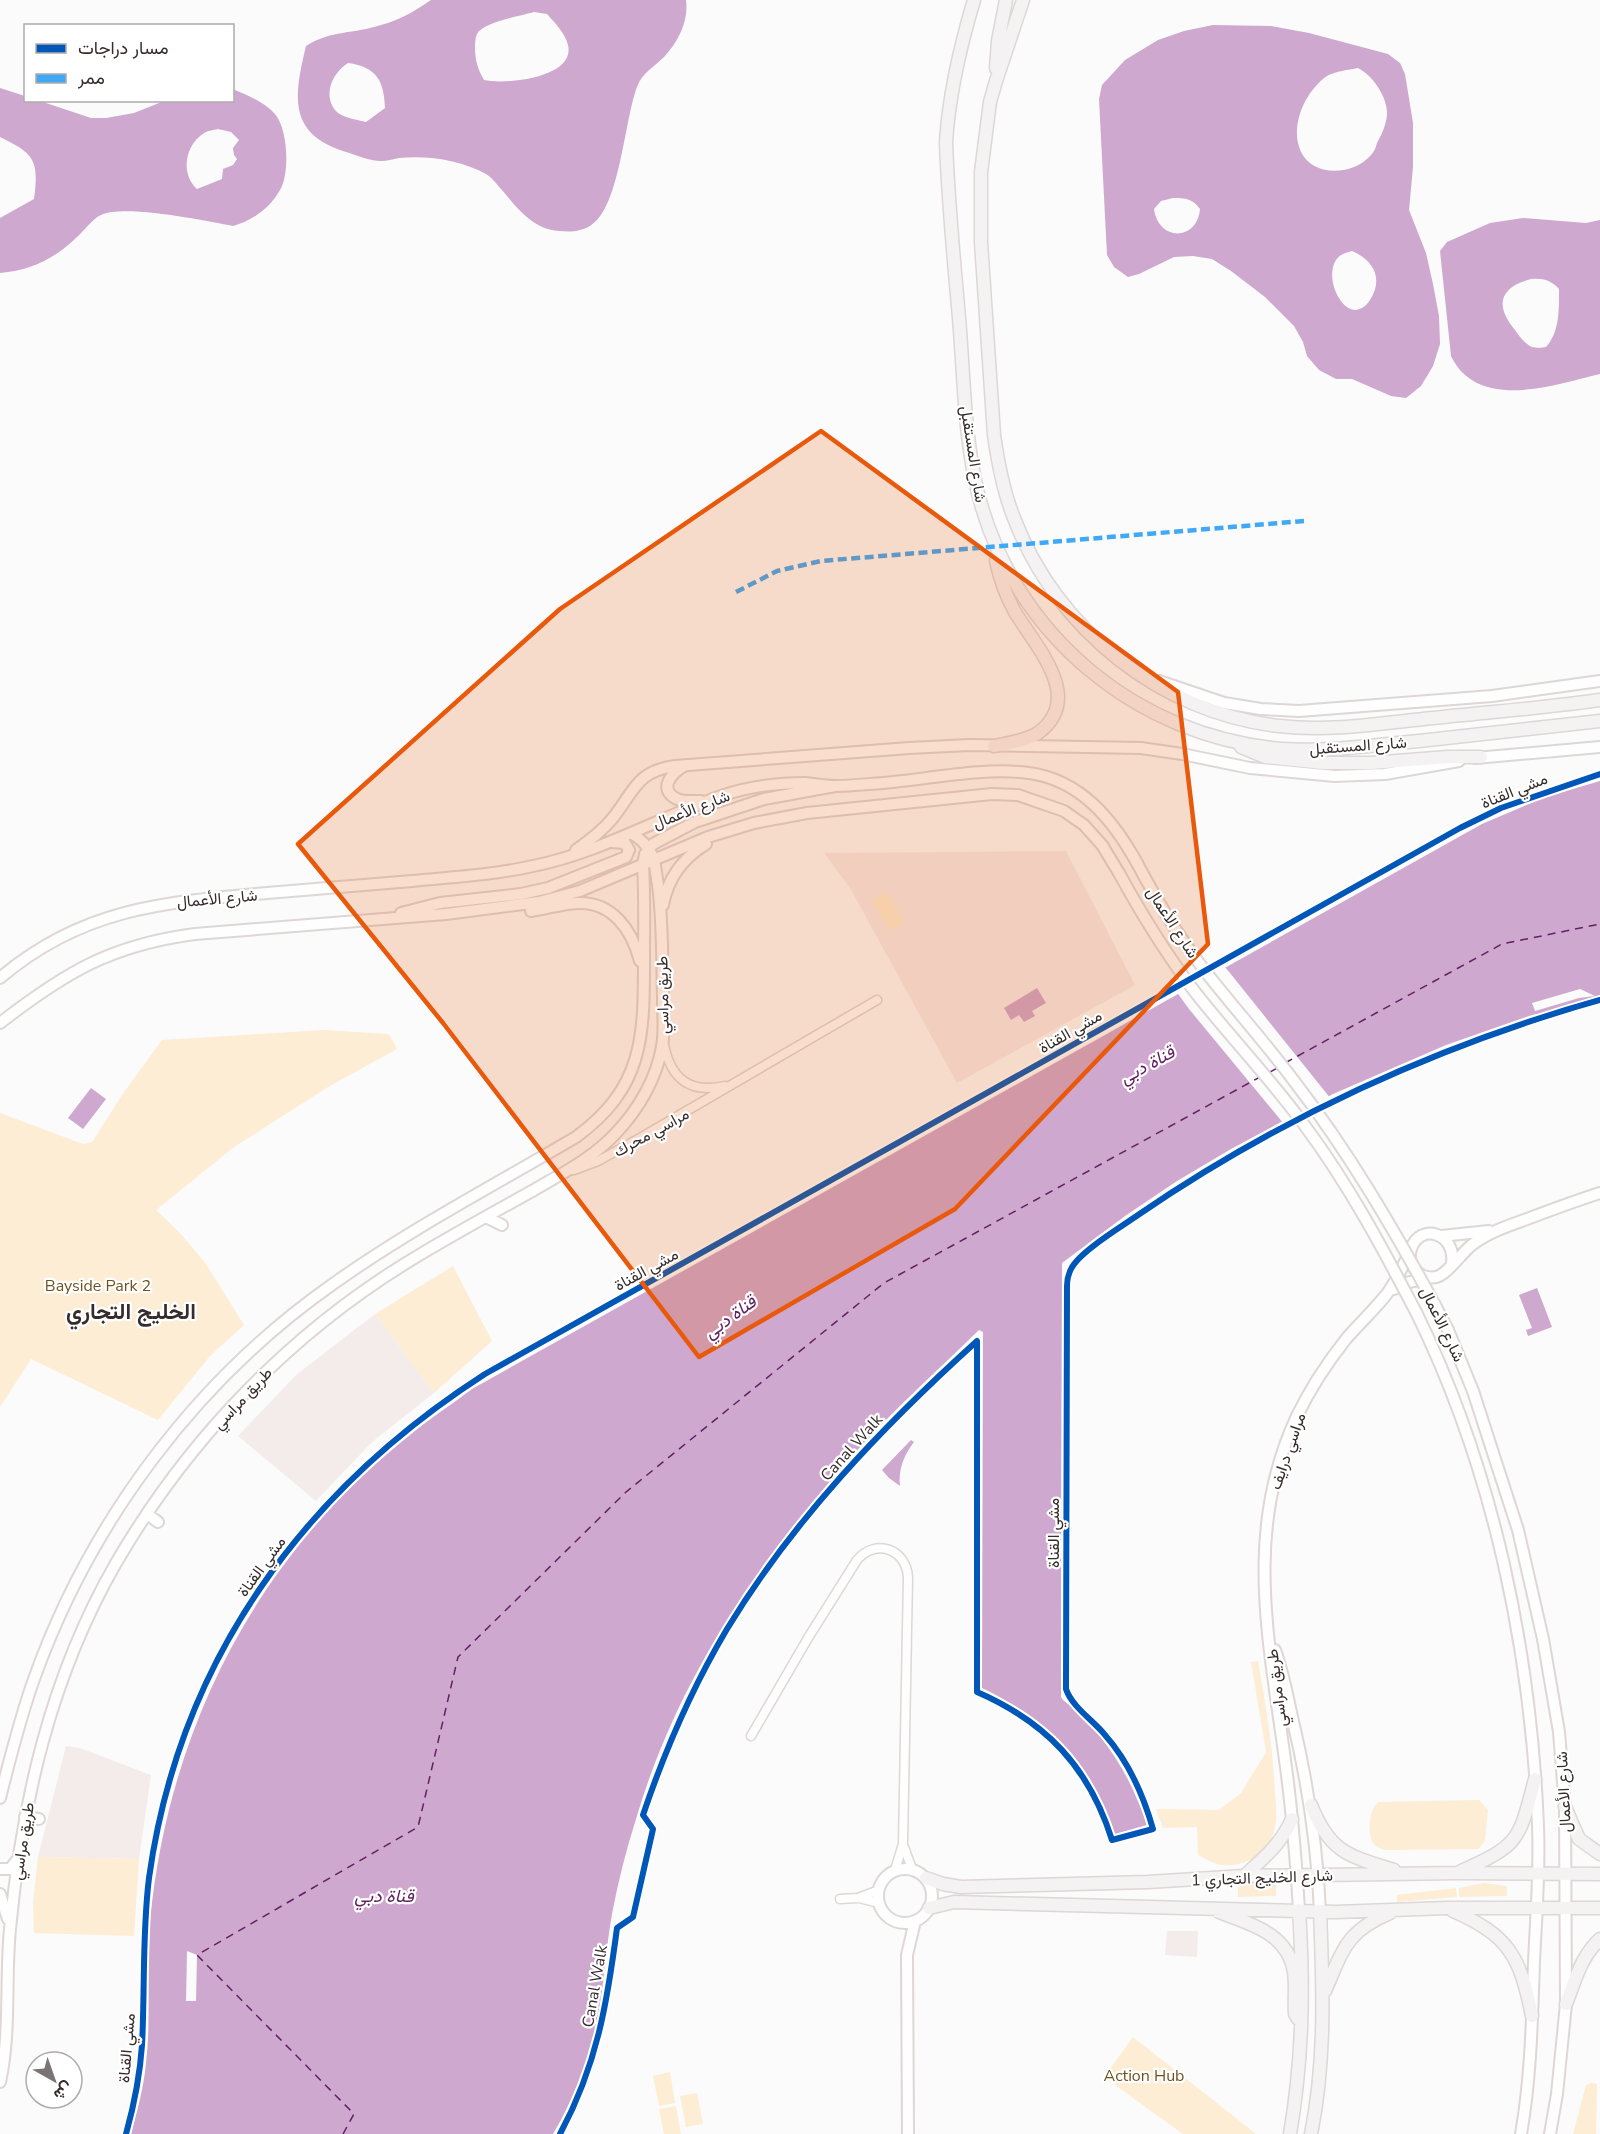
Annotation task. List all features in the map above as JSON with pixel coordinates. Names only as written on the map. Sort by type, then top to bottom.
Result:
[{"type":"main road","name":"شارع المستقبل","points":[[974,0],[951,92],[947,167],[970,449],[977,492],[993,542],[1004,566],[1030,607],[1061,644],[1097,677],[1137,704],[1159,715],[1199,732],[1235,742],[1283,749],[1331,749],[1600,721]]},
{"type":"main road","points":[[996,81],[998,41],[1006,0]]},
{"type":"main road","name":"شارع المستقبل","points":[[1023,0],[996,81],[983,149],[980,219],[994,435],[1005,491],[1025,544],[1054,593],[1091,637],[1136,673],[1160,688],[1212,711],[1258,723],[1296,728],[1353,726],[1600,700]]},
{"type":"main road","points":[[993,542],[997,568],[1005,592],[1017,615],[1050,664],[1057,694],[1053,714],[1037,734],[994,746]]},
{"type":"main road","points":[[1235,742],[1249,752],[1265,757],[1323,763],[1371,763],[1481,757]]},
{"type":"main road","points":[[1457,1873],[1496,1856],[1516,1837],[1524,1821],[1535,1779]]},
{"type":"main road","points":[[1311,1805],[1324,1833],[1338,1848],[1353,1857],[1407,1874]]},
{"type":"main road","points":[[1565,1807],[1572,1827],[1580,1839],[1600,1854]]},
{"type":"main road","points":[[1244,1876],[1272,1851],[1284,1836],[1292,1819]]},
{"type":"main road","name":"شارع الخليج التجاري 1","points":[[926,1878],[962,1887],[1148,1882],[1244,1876],[1457,1873],[1600,1874]]},
{"type":"main road","name":"شارع الخليج التجاري 1","points":[[929,1908],[954,1902],[1320,1911],[1600,1908]]},
{"type":"main road","points":[[1447,1908],[1485,1926],[1506,1945],[1520,1967],[1532,2016]]},
{"type":"main road","points":[[1212,1909],[1262,1929],[1284,1947],[1292,1961],[1295,2014],[1302,2028]]},
{"type":"main road","name":"طريق مراسي","points":[[1290,2134],[1298,2085],[1302,2028],[1304,1977],[1299,1910]]},
{"type":"main road","points":[[1323,1994],[1347,1941],[1364,1925],[1399,1910]]},
{"type":"main road","name":"طريق مراسي","points":[[1311,2134],[1322,2058],[1323,1994],[1320,1911]]},
{"type":"main road","points":[[1566,2004],[1583,1960],[1600,1939]]},
{"type":"street","points":[[1136,673],[1224,703],[1261,709],[1299,711],[1492,696],[1600,681]]},
{"type":"street","points":[[555,861],[596,836],[613,818],[629,792],[641,778],[666,767],[969,745],[1141,748],[1190,755],[1251,768],[1335,776],[1384,774],[1481,757],[1600,747]]},
{"type":"street","points":[[684,766],[668,779],[668,790],[671,795],[680,800],[707,801]]},
{"type":"street","name":"شارع الأعمال","points":[[0,978],[26,958],[72,932],[96,921],[147,906],[512,870],[555,861],[631,833],[707,801],[738,791],[770,785],[803,783],[836,786],[997,772],[1038,775],[1062,784],[1094,805],[1122,835],[1158,902],[1182,939],[1293,1079],[1342,1147],[1435,1305],[1473,1391],[1518,1530],[1543,1638],[1562,1752],[1565,1807],[1566,2004],[1550,2134]]},
{"type":"street","points":[[631,833],[648,849],[658,841],[718,814],[780,795],[836,786]]},
{"type":"street","name":"شارع الأعمال","points":[[0,1023],[42,991],[77,969],[115,952],[144,943],[195,934],[446,914],[525,905],[553,899],[643,866],[733,829],[807,813],[992,794],[1018,795],[1064,811],[1084,825],[1102,845],[1144,920],[1184,977],[1284,1099],[1334,1165],[1384,1249],[1443,1368],[1455,1401],[1498,1538],[1526,1686],[1535,1779],[1538,1874],[1532,2016],[1527,2090],[1521,2134]]},
{"type":"street","points":[[661,917],[667,889],[681,863],[695,850],[733,829]]},
{"type":"street","points":[[384,919],[440,903],[521,894],[548,888],[626,857],[629,850],[625,843],[618,841],[605,843]]},
{"type":"street","name":"طريق مراسي","points":[[0,2082],[7,2036],[9,1934],[17,1860],[25,1817],[41,1746],[69,1661],[97,1598],[147,1514],[170,1481],[245,1392],[286,1352],[368,1287],[397,1268],[564,1173],[600,1149],[630,1117],[651,1080],[663,1042],[661,917],[654,861],[648,849]]},
{"type":"street","name":"طريق مراسي","points":[[0,1798],[24,1708],[60,1616],[108,1525],[163,1446],[202,1400],[277,1328],[332,1285],[388,1247],[576,1137],[600,1117],[623,1087],[638,1052],[643,1021],[643,866],[648,849]]},
{"type":"street","points":[[446,914],[515,913],[578,903],[595,905],[611,913],[630,934],[644,976]]},
{"type":"street","name":"مراسي محرك","points":[[564,1173],[609,1155],[877,1000]]},
{"type":"street","name":"مراسي محرك","points":[[663,1042],[670,1067],[686,1083],[706,1089],[735,1084]]},
{"type":"street","points":[[1498,1230],[1422,1236],[1412,1245],[1410,1251],[1413,1269],[1428,1277],[1442,1275],[1473,1244],[1498,1230],[1600,1193]]},
{"type":"street","points":[[486,1217],[502,1225]]},
{"type":"street","points":[[1441,1236],[1451,1247],[1452,1263]]},
{"type":"street","name":"مراسي درايف","points":[[1270,1636],[1264,1591],[1264,1546],[1270,1502],[1281,1458],[1298,1416],[1319,1376],[1346,1340],[1386,1294],[1410,1251]]},
{"type":"street","name":"مراسي درايف","points":[[1386,1294],[1406,1283],[1428,1277]]},
{"type":"street","points":[[147,1514],[158,1522]]},
{"type":"street","points":[[751,1737],[803,1646],[857,1560],[873,1549],[886,1549],[898,1554],[906,1564],[908,1577],[903,1844],[896,1870]]},
{"type":"street","name":"طريق مراسي","points":[[1270,1636],[1282,1673],[1311,1805],[1320,1911]]},
{"type":"street","name":"طريق مراسي","points":[[1270,1636],[1292,1819],[1299,1910]]},
{"type":"street","points":[[25,1817],[39,1819]]},
{"type":"street","points":[[903,1844],[912,1869]]},
{"type":"street","points":[[0,1869],[10,1869],[17,1860]]},
{"type":"street","points":[[912,1869],[926,1878],[933,1896],[929,1908],[921,1918],[915,1921],[898,1922],[885,1914],[879,1903],[879,1890],[885,1878],[896,1870],[912,1869]]},
{"type":"street","points":[[9,1934],[8,1917],[1,1898],[15,1883]]},
{"type":"street","points":[[858,1898],[879,1890]]},
{"type":"street","points":[[840,1899],[858,1898],[879,1903]]},
{"type":"street","points":[[908,2134],[907,1955],[915,1921]]},
{"type":"street","points":[[0,1922],[8,1929],[9,1934]]},
{"type":"street","points":[[898,1922],[907,1955]]},
{"type":"highlighted area","points":[[821,431],[1178,692],[1208,944],[955,1209],[699,1357],[443,1023],[298,844],[560,609]]},
{"type":"shaded area","points":[[1066,851],[1135,985],[957,1083],[850,888],[824,853]]},
{"type":"shaded area","points":[[375,1314],[434,1393],[372,1442],[316,1501],[238,1436],[296,1375]]},
{"type":"shaded area","points":[[66,1746],[80,1748],[151,1775],[139,1859],[38,1857]]},
{"type":"shaded area","points":[[1167,1931],[1198,1931],[1197,1957],[1165,1955]]},
{"type":"green space","points":[[887,891],[905,922],[890,931],[871,901]]},
{"type":"green space","name":"Bayside Park 2","points":[[324,1030],[389,1034],[397,1049],[328,1087],[234,1147],[156,1210],[180,1233],[206,1264],[244,1325],[210,1356],[158,1420],[31,1359],[0,1407],[0,1113],[83,1144],[92,1142],[122,1095],[162,1040]]},
{"type":"green space","points":[[453,1266],[492,1341],[434,1393],[375,1314]]},
{"type":"green space","points":[[1258,1661],[1271,1744],[1276,1824],[1269,1844],[1259,1855],[1237,1864],[1220,1865],[1198,1855],[1197,1827],[1163,1828],[1156,1809],[1219,1810],[1241,1793],[1266,1752],[1251,1662]]},
{"type":"green space","points":[[1479,1800],[1488,1810],[1485,1841],[1478,1849],[1386,1850],[1376,1846],[1371,1839],[1371,1816],[1378,1802]]},
{"type":"green space","points":[[38,1857],[139,1859],[134,1936],[34,1933],[33,1902]]},
{"type":"green space","points":[[1276,1882],[1276,1896],[1238,1897],[1238,1883]]},
{"type":"green space","points":[[1484,1883],[1507,1886],[1507,1896],[1459,1897],[1459,1888]]},
{"type":"green space","points":[[1456,1888],[1457,1897],[1397,1902],[1397,1895]]},
{"type":"green space","name":"Action Hub","points":[[1133,2037],[1256,2134],[1183,2134],[1104,2077]]},
{"type":"green space","points":[[670,2072],[675,2103],[659,2106],[653,2076]]},
{"type":"green space","points":[[1597,2084],[1596,2134],[1573,2134],[1586,2085]]},
{"type":"green space","points":[[697,2093],[703,2124],[686,2127],[680,2096]]},
{"type":"green space","points":[[676,2106],[681,2134],[664,2134],[659,2109]]},
{"type":"water","points":[[431,0],[686,0],[686,16],[674,45],[639,82],[632,102],[615,183],[600,216],[590,226],[574,231],[563,231],[541,226],[527,217],[491,177],[476,169],[433,158],[410,157],[381,161],[368,159],[327,144],[313,135],[304,124],[299,111],[298,97],[306,46],[324,37],[388,23],[407,15]],"holes":[[[534,12],[547,14],[559,28],[568,45],[568,56],[561,65],[536,77],[507,81],[484,80],[476,57],[477,34],[494,23]],[[348,63],[372,72],[383,90],[385,108],[366,122],[338,113],[330,100],[329,93],[333,79]]]},
{"type":"water","points":[[1213,25],[1271,26],[1309,33],[1388,54],[1400,63],[1405,74],[1413,123],[1413,167],[1409,210],[1426,253],[1439,316],[1440,344],[1433,366],[1421,386],[1406,398],[1391,396],[1352,379],[1336,379],[1319,370],[1307,356],[1303,342],[1294,326],[1265,297],[1212,259],[1193,256],[1174,257],[1128,277],[1114,267],[1107,255],[1099,99],[1102,85],[1125,60],[1158,40],[1184,31]],"holes":[[[1358,68],[1373,81],[1382,93],[1386,106],[1385,125],[1375,149],[1364,162],[1345,170],[1324,170],[1307,160],[1301,152],[1297,132],[1301,110],[1312,91],[1327,76]],[[1173,198],[1192,201],[1200,209],[1197,220],[1185,232],[1170,232],[1157,220],[1154,209],[1161,201]],[[1352,251],[1366,259],[1374,271],[1376,277],[1374,292],[1362,308],[1354,310],[1346,307],[1335,290],[1332,279],[1333,269],[1336,260],[1341,255]]]},
{"type":"water","points":[[0,88],[24,96],[24,102],[43,102],[91,118],[134,113],[162,102],[234,102],[235,90],[266,106],[275,114],[283,130],[286,163],[283,183],[271,203],[260,213],[240,224],[233,226],[146,212],[113,212],[98,217],[68,245],[42,262],[0,273],[0,218],[34,199],[35,167],[21,148],[0,137]],"holes":[[[218,129],[231,132],[239,140],[233,148],[237,159],[233,165],[223,169],[222,179],[197,189],[188,176],[187,168],[192,145],[204,133]]]},
{"type":"water","points":[[1523,218],[1586,223],[1600,220],[1600,374],[1561,384],[1518,390],[1498,389],[1479,384],[1463,373],[1451,356],[1440,251],[1447,242],[1490,223]],"holes":[[[1543,279],[1559,289],[1559,312],[1556,327],[1551,341],[1543,348],[1532,347],[1522,340],[1504,313],[1503,305],[1507,292],[1521,282]]]},
{"type":"water","name":"قناة دبي","points":[[1600,781],[1600,995],[1575,1007],[1532,1015],[1446,1045],[1333,1094],[1177,1181],[1062,1263],[1061,1697],[1091,1726],[1114,1756],[1133,1790],[1147,1825],[1115,1834],[1093,1785],[1065,1746],[1029,1715],[982,1688],[983,1332],[979,1330],[876,1430],[791,1529],[728,1619],[700,1667],[675,1716],[654,1766],[636,1819],[622,1866],[612,1914],[595,2031],[574,2092],[553,2134],[131,2134],[145,2072],[149,2017],[148,1940],[153,1895],[164,1829],[182,1765],[204,1704],[232,1646],[266,1590],[305,1538],[349,1489],[408,1437],[472,1389],[1482,824],[1543,798]]},
{"type":"water","points":[[1037,988],[1046,1003],[1032,1011],[1035,1016],[1024,1022],[1019,1015],[1011,1020],[1004,1008]]},
{"type":"water","points":[[91,1088],[106,1099],[83,1129],[68,1118]]},
{"type":"water","points":[[1537,1288],[1552,1327],[1528,1336],[1526,1330],[1532,1328],[1519,1295]]},
{"type":"water","points":[[911,1440],[914,1442],[903,1463],[900,1486],[882,1470]]},
{"type":"pier","points":[[1223,965],[1331,1099],[1284,1124],[1189,1009],[1176,991]]},
{"type":"pier","points":[[1580,989],[1595,996],[1579,998],[1535,1011],[1532,1003]]},
{"type":"pier","points":[[187,1951],[197,1955],[196,2001],[186,2001]]},
{"type":"ferry route","points":[[1285,1063],[1502,944],[1600,924]]},
{"type":"ferry route","points":[[1270,1072],[1279,1067]]},
{"type":"ferry route","points":[[343,2134],[354,2114],[197,1955],[418,1827],[458,1657],[626,1492],[884,1283],[1260,1077]]},
{"type":"marked path","points":[[736,592],[777,571],[821,561],[1304,521]]},
{"type":"cycle path","name":"مشي القناة","points":[[126,2134],[141,2056],[145,1919],[149,1878],[165,1799],[189,1724],[221,1654],[260,1588],[307,1528],[360,1472],[420,1420],[485,1374],[1460,828],[1501,808],[1600,774]]},
{"type":"cycle path","name":"Canal Walk","points":[[560,2134],[583,2083],[599,2034],[617,1928],[633,1917],[653,1829],[643,1815],[670,1743],[702,1674],[753,1589],[810,1512],[874,1441],[977,1341],[977,1692],[1024,1718],[1062,1750],[1091,1790],[1112,1840],[1153,1829],[1145,1803],[1128,1767],[1114,1745],[1073,1702],[1066,1689],[1067,1286],[1071,1269],[1082,1255],[1111,1233],[1191,1180],[1302,1117],[1419,1063],[1478,1040],[1600,1000]]},
{"type":"district","name":"الخليج التجاري","points":[[131,1311]]}]
